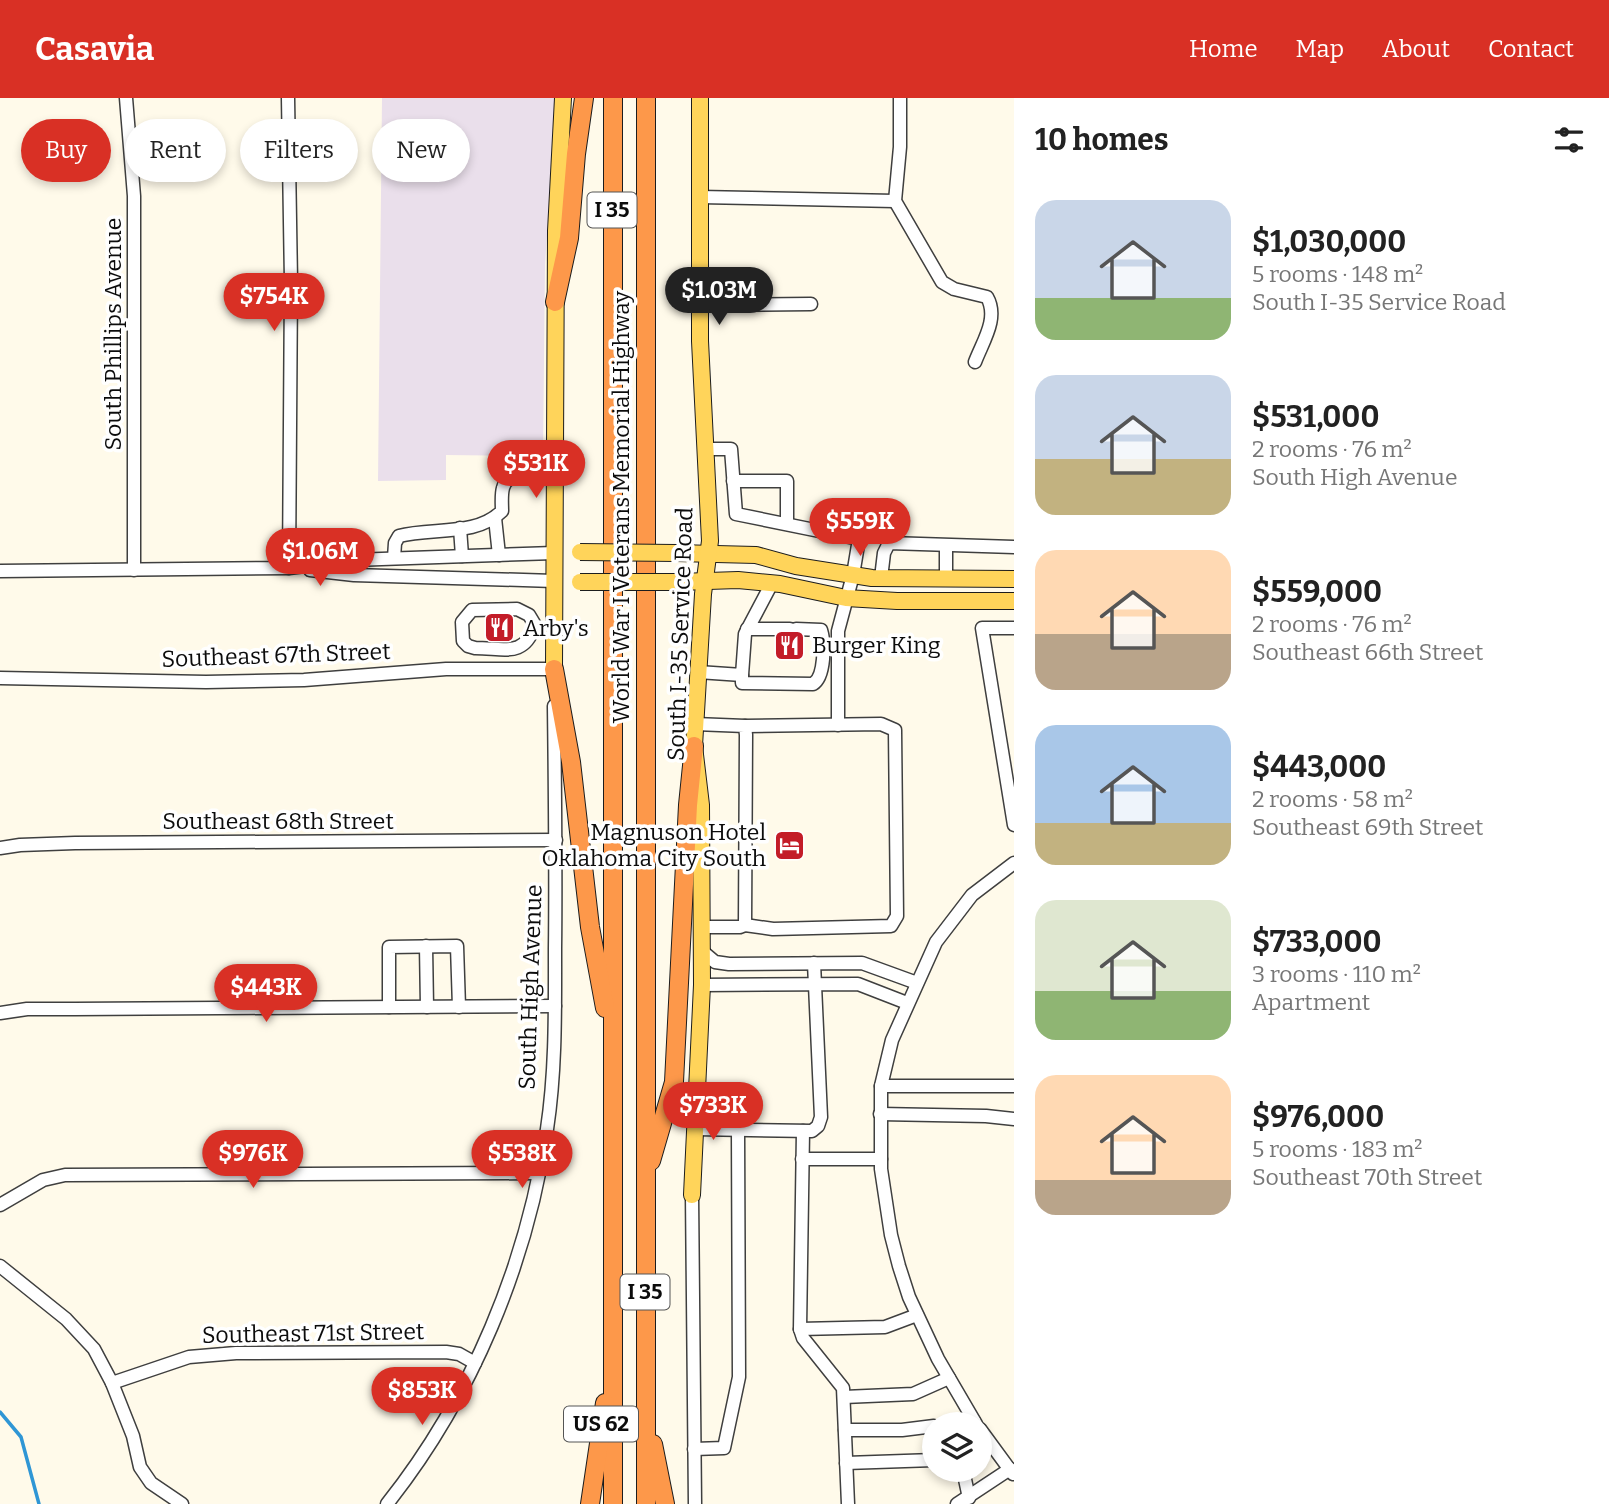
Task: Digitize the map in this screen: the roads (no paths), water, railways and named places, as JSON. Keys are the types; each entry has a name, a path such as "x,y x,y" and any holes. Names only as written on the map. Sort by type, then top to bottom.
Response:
{"highway":[{"path":"555,302 569,238 584,98"},
{"name":"World War I Veterans Memorial Highway","path":"613,98 614,1504"},
{"name":"World War I Veterans Memorial Highway","path":"646,98 646,1504"},
{"path":"554,669 571,762 590,927 613,1051"},
{"path":"645,1181 674,1082 688,806 694,746"},
{"name":"US 62","path":"590,1504 613,1344"},
{"name":"US 62","path":"645,1403 665,1504"}],"main road":[{"name":"South High Avenue","path":"554,669 556,231 563,98"},
{"name":"South I-35 Service Road","path":"692,1195 702,985 701,806 694,746 710,541 700,305 700,98"},
{"path":"555,553 756,555 796,565 881,578 1014,579"},
{"path":"554,581 738,580 772,583 846,598 1014,601"}],"street":[{"name":"South Phillips Avenue","path":"126,98 134,197 134,570"},
{"path":"288,98 291,282 289,568"},
{"path":"900,98 900,147 895,201 942,282 954,289 987,297 992,306 992,318 975,362"},
{"path":"700,197 895,201"},
{"path":"700,305 811,304"},
{"path":"705,449 731,449 736,514 859,538 853,575 838,631 838,725"},
{"path":"394,558 395,543 399,536 483,524 495,519 502,511 503,487 507,480 515,476 555,477"},
{"path":"733,481 787,481 787,523"},
{"path":"495,519 499,555"},
{"path":"460,528 462,556"},
{"path":"426,531 426,557"},
{"path":"881,578 884,553 889,543 1014,547"},
{"path":"946,546 946,579"},
{"path":"0,571 289,568 353,560 555,553"},
{"path":"289,568 354,575 554,581"},
{"path":"747,629 821,630 821,675 817,682 742,683 747,629 772,583"},
{"path":"517,609 529,615 535,625 528,644 514,649 468,646 463,641 462,622 472,610 517,609"},
{"path":"535,625 554,624"},
{"path":"1014,628 982,628 1014,825"},
{"path":"514,649 514,669"},
{"name":"Southeast 67th Street","path":"0,678 304,680 446,669 554,669"},
{"name":"South High Avenue","path":"387,1504 409,1477 449,1416 475,1363 512,1276 531,1212 539,1173 548,1127 555,1006 554,669"},
{"path":"698,672 742,675"},
{"path":"695,724 881,724 895,730 897,916 891,926 773,929 745,925 702,927"},
{"path":"745,726 745,925"},
{"name":"Southeast 68th Street","path":"0,848 75,843 556,840"},
{"path":"969,1412 917,1315 902,1276 891,1235 881,1159 881,1086 892,1040 936,942 972,895 1014,863"},
{"path":"426,946 427,1007"},
{"path":"389,1007 389,947 457,946 459,1007"},
{"path":"702,951 715,962 729,964 862,963 917,983"},
{"path":"695,1129 812,1131 818,1126 821,1117 814,963"},
{"path":"702,985 858,984 907,1003"},
{"path":"0,1013 27,1009 555,1006"},
{"path":"881,1086 1014,1086"},
{"path":"880,1114 1014,1119"},
{"path":"694,1449 724,1448 739,1377 738,1130"},
{"path":"803,1131 800,1329 803,1338 844,1388 848,1504"},
{"path":"802,1159 881,1159"},
{"path":"0,1205 43,1180 65,1175 539,1173"},
{"path":"692,1195 695,1504"},
{"path":"0,1266 66,1319 94,1349 112,1383 132,1436 140,1467 151,1483 182,1504"},
{"path":"800,1329 886,1326 917,1315"},
{"name":"Southeast 71st Street","path":"112,1383 189,1357 236,1353 446,1352 459,1354 475,1363"},
{"path":"844,1397 913,1394 949,1378"},
{"path":"845,1430 922,1428"},
{"path":"963,1501 1012,1472 992,1445"},
{"path":"846,1463 922,1460"},
{"path":"963,1482 963,1501"}],"waterway":[{"path":"0,1412 21,1437 39,1504"}],"place":[{"name":"Arby's","path":"500,628"},
{"name":"Burger King","path":"789,645"},
{"name":"Magnuson Hotel Oklahoma City South","path":"789,845"}]}
